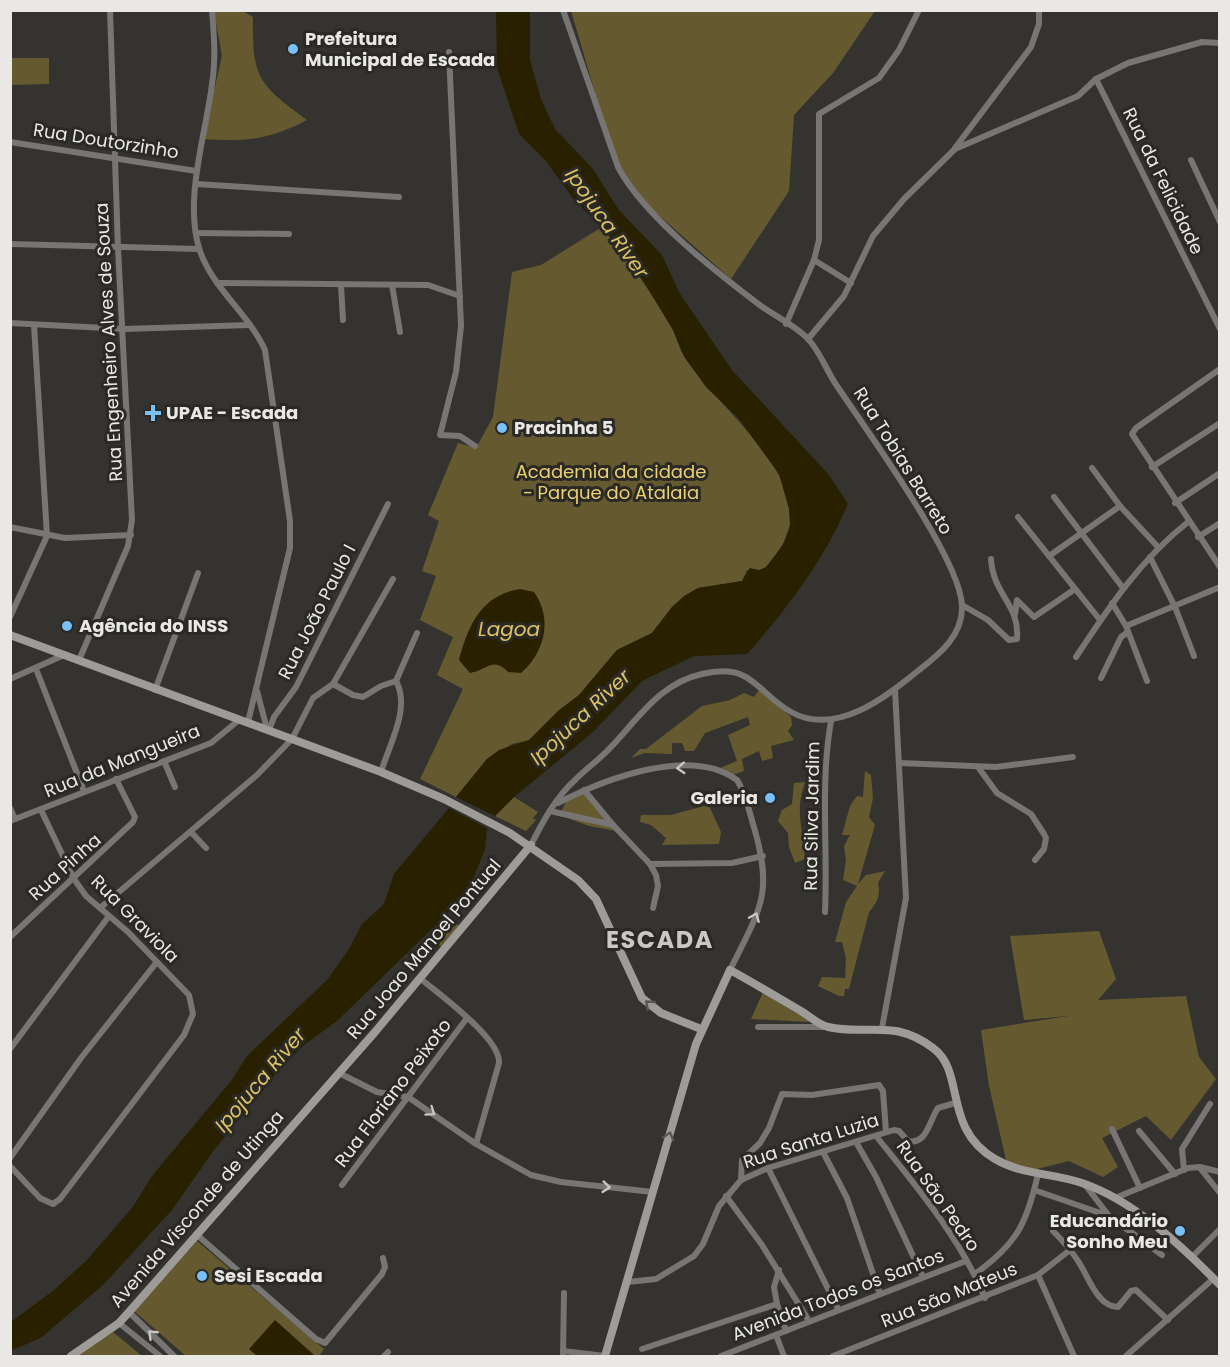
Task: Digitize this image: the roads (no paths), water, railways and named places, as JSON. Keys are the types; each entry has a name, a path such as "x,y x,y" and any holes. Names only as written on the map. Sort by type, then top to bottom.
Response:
{"street":[{"name":"Rua Engenheiro Alves de Souza","path":"79,660 124,558 131,534 110,10"},
{"path":"212,10 214,70 196,171 199,249 217,283 259,338 268,363 291,538 257,691 244,721"},
{"path":"562,10 618,167 626,182 663,222 733,284 808,339 851,283 873,236 904,199 955,149 1031,47 1039,24 1039,10"},
{"path":"786,324 814,260 820,231 819,114 879,78 919,10"},
{"path":"955,149 1078,96 1096,79 1128,63 1202,42 1220,43"},
{"path":"449,52 456,259 460,296 459,355 440,435 460,436 475,446"},
{"name":"Rua da Felicidade","path":"1096,79 1220,329"},
{"name":"Rua Doutorzinho","path":"10,142 196,171"},
{"path":"1191,160 1220,222"},
{"path":"196,184 399,198"},
{"path":"197,233 289,234"},
{"path":"10,244 199,249"},
{"path":"814,260 851,283"},
{"path":"217,283 428,285 460,296"},
{"path":"341,285 343,320"},
{"path":"392,285 400,332"},
{"path":"10,323 124,329 250,325"},
{"path":"10,617 47,536 34,325"},
{"name":"Rua Tobias Barreto","path":"808,339 925,522 953,574 962,605"},
{"path":"1220,369 1136,428 1132,437 1220,567"},
{"path":"1152,467 1220,423"},
{"path":"1092,468 1120,506 1158,547"},
{"path":"1175,502 1220,472"},
{"path":"1054,497 1123,588"},
{"name":"Rua João Paulo I","path":"268,730 274,717 296,687 388,504"},
{"path":"1049,556 1120,506"},
{"path":"1018,517 1100,620"},
{"path":"1076,657 1123,588 1158,547 1188,522"},
{"path":"1198,537 1220,522"},
{"path":"10,527 65,538 131,534"},
{"path":"1150,556 1175,607 1194,656"},
{"path":"992,559 993,579 1015,614"},
{"path":"155,690 198,573"},
{"path":"100,908 257,775 292,739 313,698 333,684 393,579"},
{"path":"1101,678 1127,629 1220,587"},
{"path":"531,845 550,811 576,779 608,750 647,707 670,686 698,674 726,671 739,674 759,685 790,712 831,721 862,709 895,690 944,649 957,628 962,605 988,620 1011,641 1017,639 1015,614 1017,600 1034,617 1075,590"},
{"path":"1112,603 1127,629 1147,681"},
{"path":"333,684 353,695 363,697 381,686 396,681 417,633"},
{"path":"10,634 155,690 381,772 444,799 531,845 578,880 596,899 642,998 661,1013 701,1029"},
{"path":"10,679 64,655"},
{"path":"36,669 84,791"},
{"path":"381,772 402,708 403,696 396,681"},
{"path":"882,1028 904,915 907,882 895,690"},
{"path":"257,691 268,730"},
{"name":"Rua da Mangueira","path":"13,820 211,743 244,721"},
{"name":"Rua Silva Jardim","path":"825,912 827,864 825,777 831,721"},
{"path":"900,763 1014,767 1073,757"},
{"path":"164,761 175,787"},
{"path":"978,767 998,793 1031,813 1044,834 1046,838 1044,849 1035,860"},
{"path":"555,804 619,776 672,768 716,770 737,780 763,856 764,893 755,918 701,1029 605,1356 563,1354 564,1293"},
{"name":"Rua Pinha","path":"10,937 129,828 135,817 117,779"},
{"path":"584,790 650,864 658,886 653,908"},
{"path":"10,808 13,820"},
{"name":"Rua Graviola","path":"10,1166 45,1202 53,1204 60,1199 184,1035 193,1014 189,995 156,963 141,944 86,896 74,879 41,810"},
{"path":"550,811 613,825"},
{"path":"191,832 207,848"},
{"name":"Rua Joao Manoel Pontual","path":"339,1074 421,979 531,845"},
{"path":"650,864 732,863 763,856"},
{"path":"10,1049 109,916"},
{"path":"10,1158 81,1058 156,963"},
{"path":"730,970 827,1027"},
{"path":"421,979 467,1018 495,1047 499,1057 476,1144"},
{"name":"Rua Floriano Peixoto","path":"342,1185 467,1018"},
{"path":"758,1027 896,1029 935,1049 947,1066 955,1103 964,1128 982,1149 1004,1164 1038,1174 1084,1183 1114,1198 1170,1238 1192,1257 1216,1282 1126,1356"},
{"path":"339,1074 377,1092 408,1097 476,1144 518,1168 546,1180 653,1192"},
{"name":"Avenida Visconde de Utinga","path":"70,1356 119,1323 339,1074"},
{"path":"741,1180 740,1168 744,1157 760,1143 769,1128 780,1095 812,1095 875,1085 882,1089 886,1132"},
{"name":"Rua Santa Luzia","path":"628,1282 656,1279 694,1256 703,1244 712,1219 726,1197 741,1180 768,1168 886,1132 898,1130 908,1141 918,1141 924,1136 938,1108 955,1103"},
{"path":"1184,1170 1182,1149 1210,1104"},
{"path":"1112,1129 1140,1188"},
{"path":"1139,1131 1175,1173"},
{"name":"Rua São Pedro","path":"876,1136 929,1204 975,1274 985,1298"},
{"path":"856,1142 876,1177 923,1277"},
{"path":"823,1152 847,1198 880,1294"},
{"path":"1200,1167 1220,1193"},
{"path":"1114,1198 1184,1170 1200,1167 1220,1172"},
{"path":"768,1168 838,1309"},
{"path":"975,1274 996,1259 1012,1241 1030,1211 1038,1174"},
{"path":"1084,1183 1109,1216 1162,1255"},
{"path":"1034,1190 1109,1216"},
{"path":"726,1197 778,1270 809,1322"},
{"path":"1192,1257 1220,1229"},
{"path":"1053,1231 1070,1250 1094,1288 1111,1306 1118,1307 1134,1290 1168,1320"},
{"path":"196,1234 253,1287 316,1339 325,1343 382,1274 386,1267 382,1258"},
{"name":"Rua São Mateus","path":"833,1356 985,1298 1038,1275 1070,1250"},
{"name":"Avenida Todos os Santos","path":"721,1356 966,1261"},
{"path":"778,1270 774,1287 786,1331"},
{"path":"1038,1275 1074,1356"},
{"path":"642,1349 777,1304"},
{"path":"129,1312 174,1356"},
{"path":"119,1323 160,1356"},
{"path":"776,1335 784,1356"}],"water":[{"name":"Ipojuca River","path":"496,11 530,11 530,60 541,99 555,129 593,169 618,209 662,255 680,294 732,370 829,475 848,504 828,545 804,583 747,654 694,656 642,681 593,732 514,797 495,816 456,797 487,759 499,750 529,740 558,711 579,695 617,650 652,633 672,607 684,596 698,588 742,581 750,568 759,570 766,567 783,545 790,526 789,509 779,474 739,419 706,387 684,356 673,330 639,274 602,227 574,200 546,161 519,134 497,68"},
{"name":"Lagoa","path":"520,589 534,592 543,613 544,635 536,655 521,673 508,672 503,667 494,664 470,673 459,660 472,624 478,614 495,598"},
{"name":"Ipojuca River","path":"449,808 487,828 485,849 467,895 337,1021 304,1045 283,1065 214,1150 172,1210 104,1284 42,1337 11,1351 11,1322 54,1290 86,1261 132,1208 152,1176 231,1081 247,1056 327,980 349,949 362,924 384,904 394,874"},
{"path":"275,1320 314,1355 257,1356 249,1349"}],"place":[{"name":"Prefeitura Municipal de Escada","path":"293,49"},
{"name":"UPAE - Escada","path":"153,413"},
{"name":"Pracinha 5","path":"502,428"},
{"name":"Agência do INSS","path":"67,626"},
{"name":"Galeria","path":"770,798"},
{"name":"Educandário Sonho Meu","path":"1180,1231"},
{"name":"Sesi Escada","path":"202,1276"}],"district":[{"name":"ESCADA","path":"660,940"}],"park label":[{"name":"Academia da cidade - Parque do Atalaia","path":"611,482"}]}
